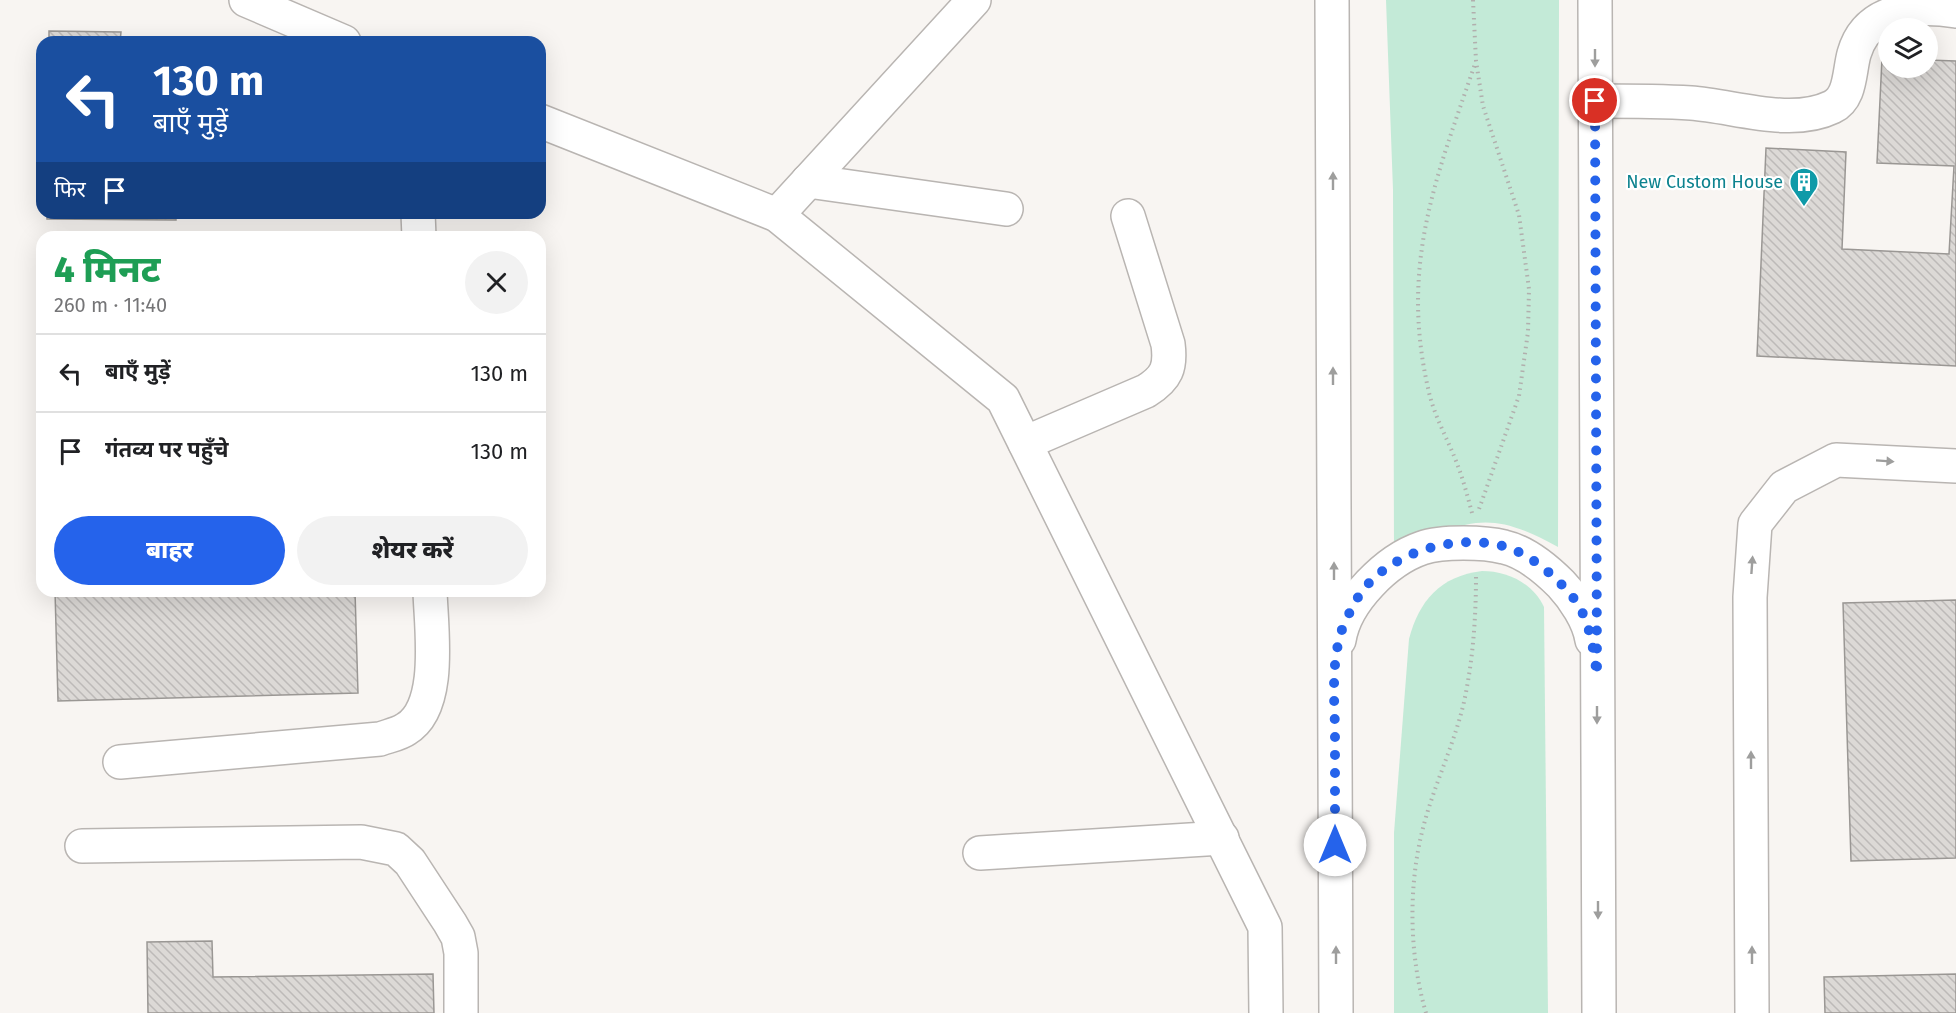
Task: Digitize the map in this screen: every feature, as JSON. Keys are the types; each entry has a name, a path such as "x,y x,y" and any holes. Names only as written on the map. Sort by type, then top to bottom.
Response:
{"main road":[{"path":"246,0 330,36"},
{"path":"777,215 974,0"},
{"path":"1332,0 1336,1013"},
{"path":"1595,0 1599,1013"},
{"path":"1595,101 1694,103 1774,115 1831,108 1840,102 1848,87 1854,53 1865,28 1882,17 1897,12 1932,8 1956,11"},
{"path":"546,123 777,215 1003,399 1125,650 1265,927 1266,1013"},
{"path":"808,181 1006,209"},
{"path":"1025,443 1146,391 1160,382 1168,372 1170,359 1168,344 1128,216"},
{"path":"1752,1013 1750,597 1755,524 1784,487 1836,460 1956,466"},
{"path":"1334,677 1340,635 1358,597 1386,567 1423,548 1476,543 1506,547 1543,566 1572,596 1591,634 1597,675"},
{"path":"120,762 380,739 407,729 423,711 432,676 430,597"},
{"path":"980,853 1222,838"},
{"path":"82,846 361,842 396,849 410,862 458,938 461,953 461,1013"}],"path":[{"path":"1473,0 1476,61 1486,116 1519,214 1529,289 1528,332 1519,396 1475,522 1455,458 1434,412 1428,389 1421,354 1418,289 1419,262 1428,206 1476,61"},
{"path":"1426,1013 1419,989 1415,951 1415,883 1423,829 1464,702 1475,631 1476,572"}],"green space":[{"path":"1386,0 1559,0 1558,547 1512,526 1476,523 1440,533 1394,553 1393,190"},
{"path":"1482,571 1501,573 1518,580 1533,591 1544,607 1548,1013 1394,1013 1394,833 1409,639 1419,613 1434,593 1454,578"}],"building":[{"path":"49,31 121,32 121,36 49,36"},
{"name":"New Custom House","path":"1938,60 1956,61 1956,366 1757,356 1766,148 1846,152 1842,249 1949,254 1954,166 1877,163 1881,78 1938,78"},
{"path":"47,219 176,219 176,220"},
{"path":"55,597 355,597 358,693 58,701"},
{"path":"1956,600 1956,858 1851,861 1843,603"},
{"path":"212,941 213,977 433,974 434,1013 148,1013 147,942"},
{"path":"1956,974 1956,1013 1825,1013 1824,977"}],"place":[{"name":"New Custom House","path":"1804,208"}],"route":[{"path":"1335,845 1334,677 1340,635 1358,597 1386,567 1423,548 1476,543 1506,547 1524,556 1543,566 1572,596 1591,634 1597,675 1595,101"}]}
